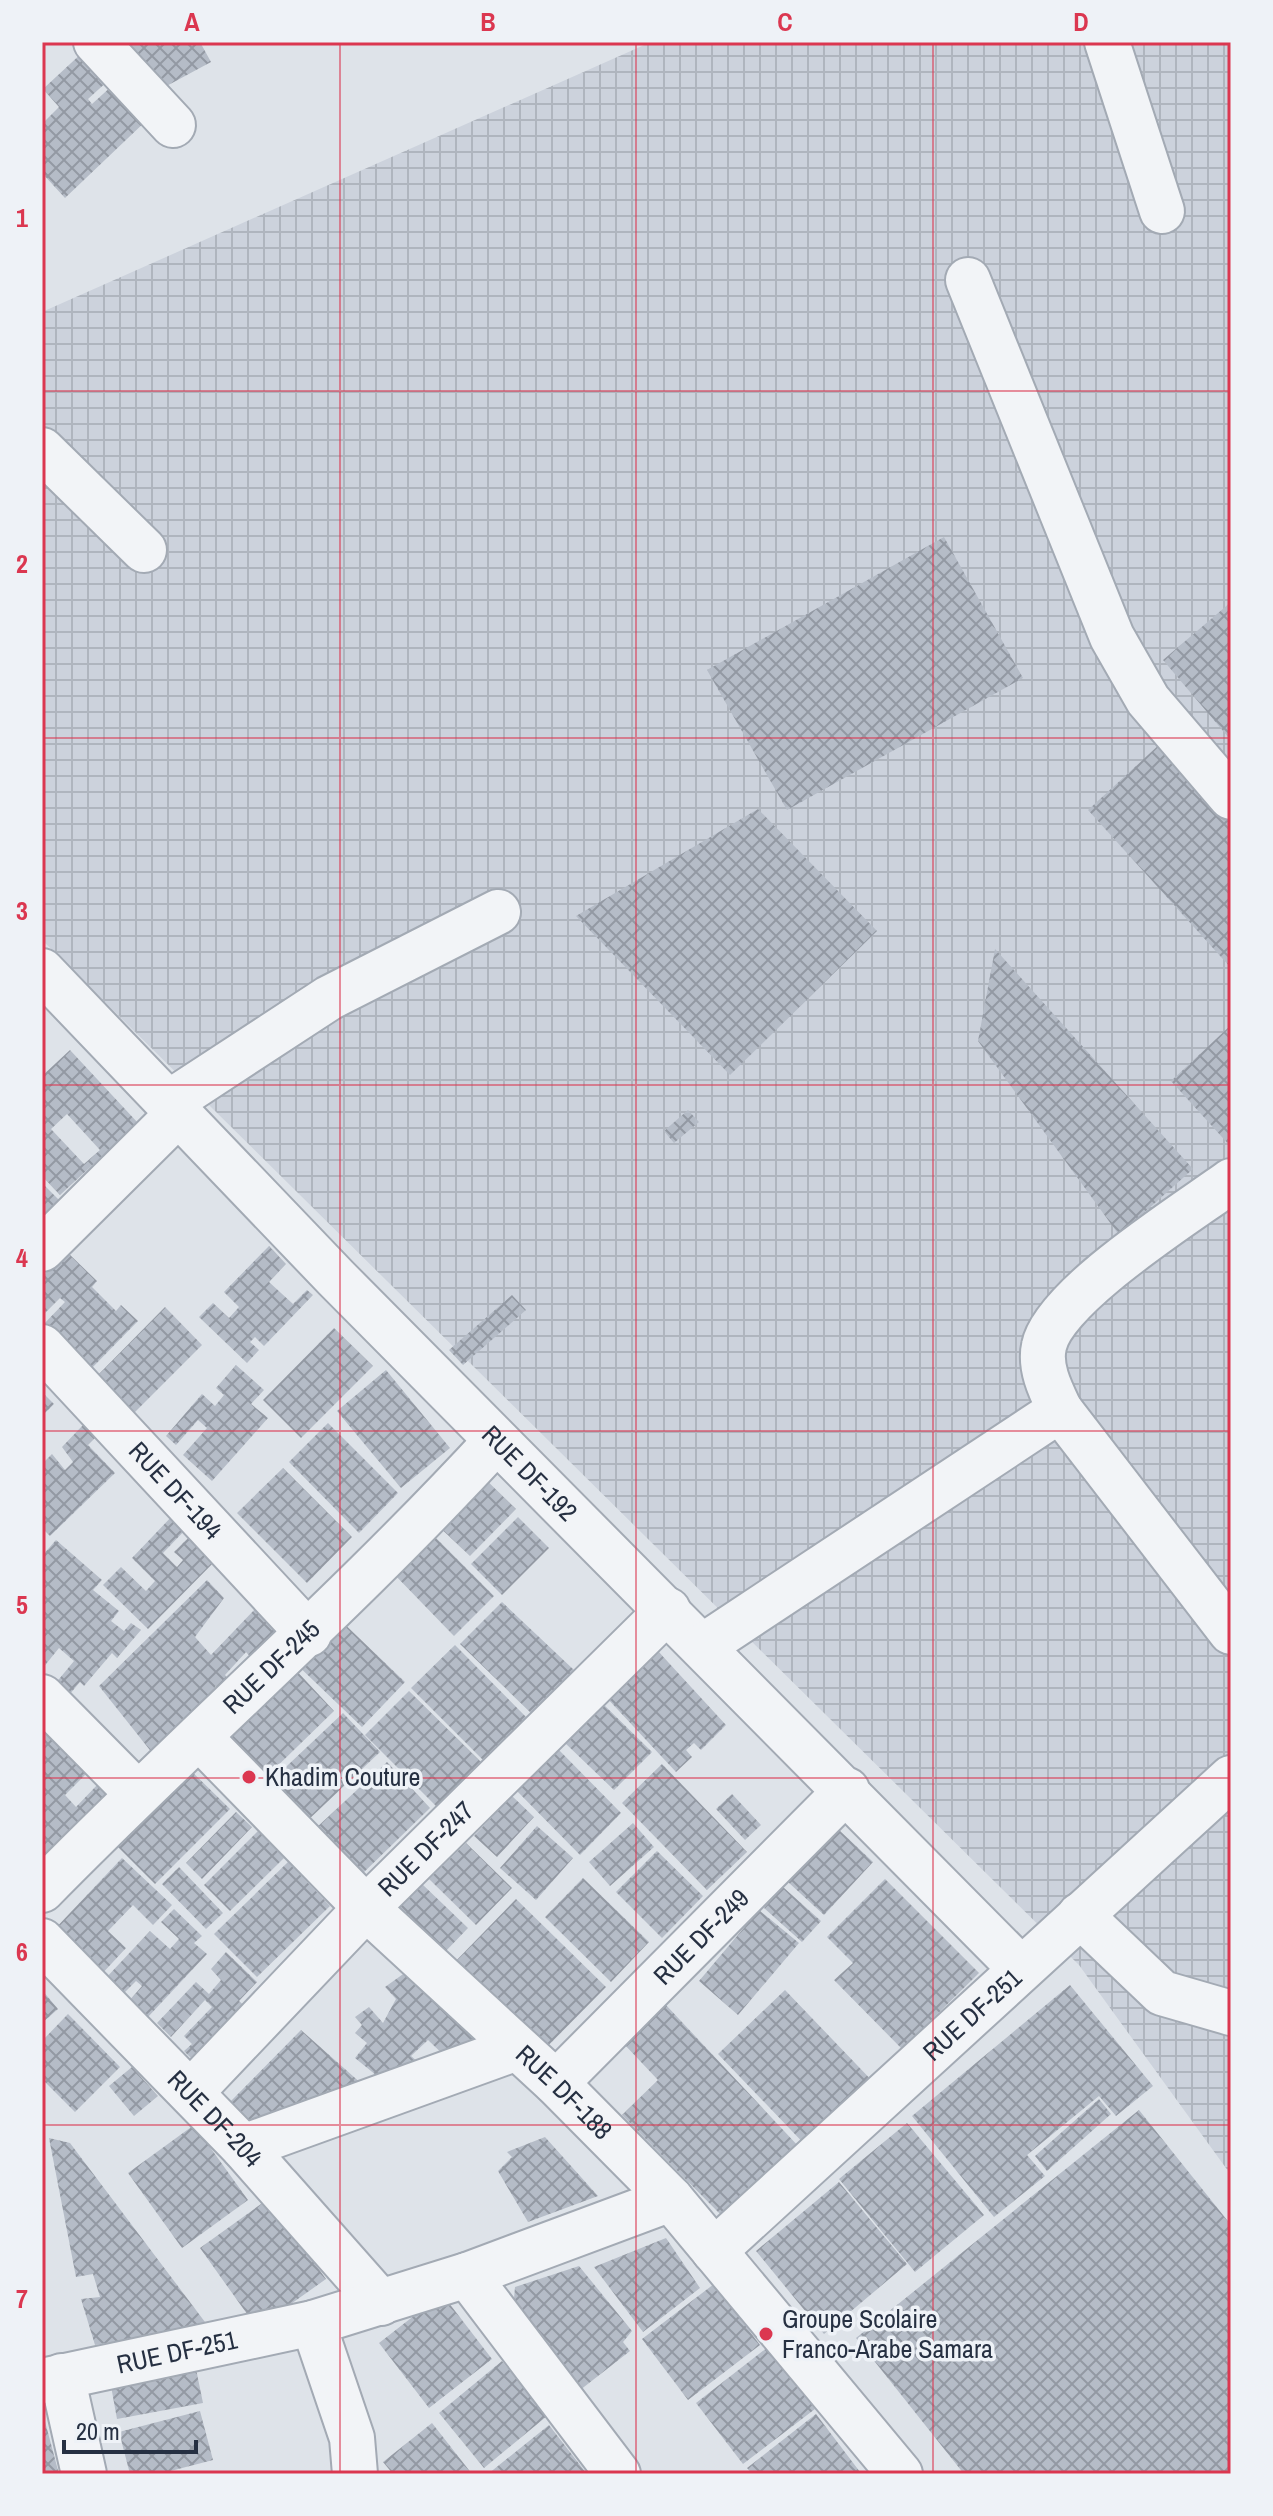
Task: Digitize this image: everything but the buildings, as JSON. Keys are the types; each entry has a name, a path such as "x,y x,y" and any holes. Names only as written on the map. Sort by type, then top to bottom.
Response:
{"street":[{"path":"96,42 173,125"},
{"path":"1107,42 1162,211"},
{"path":"968,280 1112,637 1148,700 1231,797"},
{"path":"42,450 144,550"},
{"path":"42,1249 175,1107 329,998 498,912"},
{"name":"RUE DF-192","path":"42,971 496,1441 847,1790 1021,1969"},
{"path":"1229,1186 1124,1258 1053,1320 1043,1347 1045,1377 1060,1410 1231,1632"},
{"name":"RUE DF-194","path":"42,1347 309,1634"},
{"path":"703,1646 1060,1410"},
{"name":"RUE DF-245","path":"42,1890 137,1793 309,1634 496,1441"},
{"name":"RUE DF-247","path":"191,2092 366,1908 668,1610"},
{"path":"42,1697 137,1793"},
{"name":"RUE DF-188","path":"200,1738 366,1908 556,2083 671,2199 900,2474"},
{"name":"RUE DF-251","path":"714,2251 1231,1778"},
{"name":"RUE DF-249","path":"556,2083 847,1790"},
{"path":"1080,1915 1162,1993 1231,2013"},
{"name":"RUE DF-204","path":"42,1941 243,2147 381,2303"},
{"path":"243,2147 517,2048"},
{"name":"RUE DF-251","path":"52,2378 313,2323 467,2275 671,2199"},
{"path":"467,2275 618,2474"},
{"path":"313,2323 352,2438 355,2474"},
{"path":"52,2378 84,2474"}],"shaded area":[{"path":"651,42 1231,42 1231,2175 1079,1965 42,940 42,312"}],"place":[{"name":"Khadim Couture","path":"249,1777"},
{"name":"Groupe Scolaire Franco-Arabe Samara","path":"766,2334"}]}
